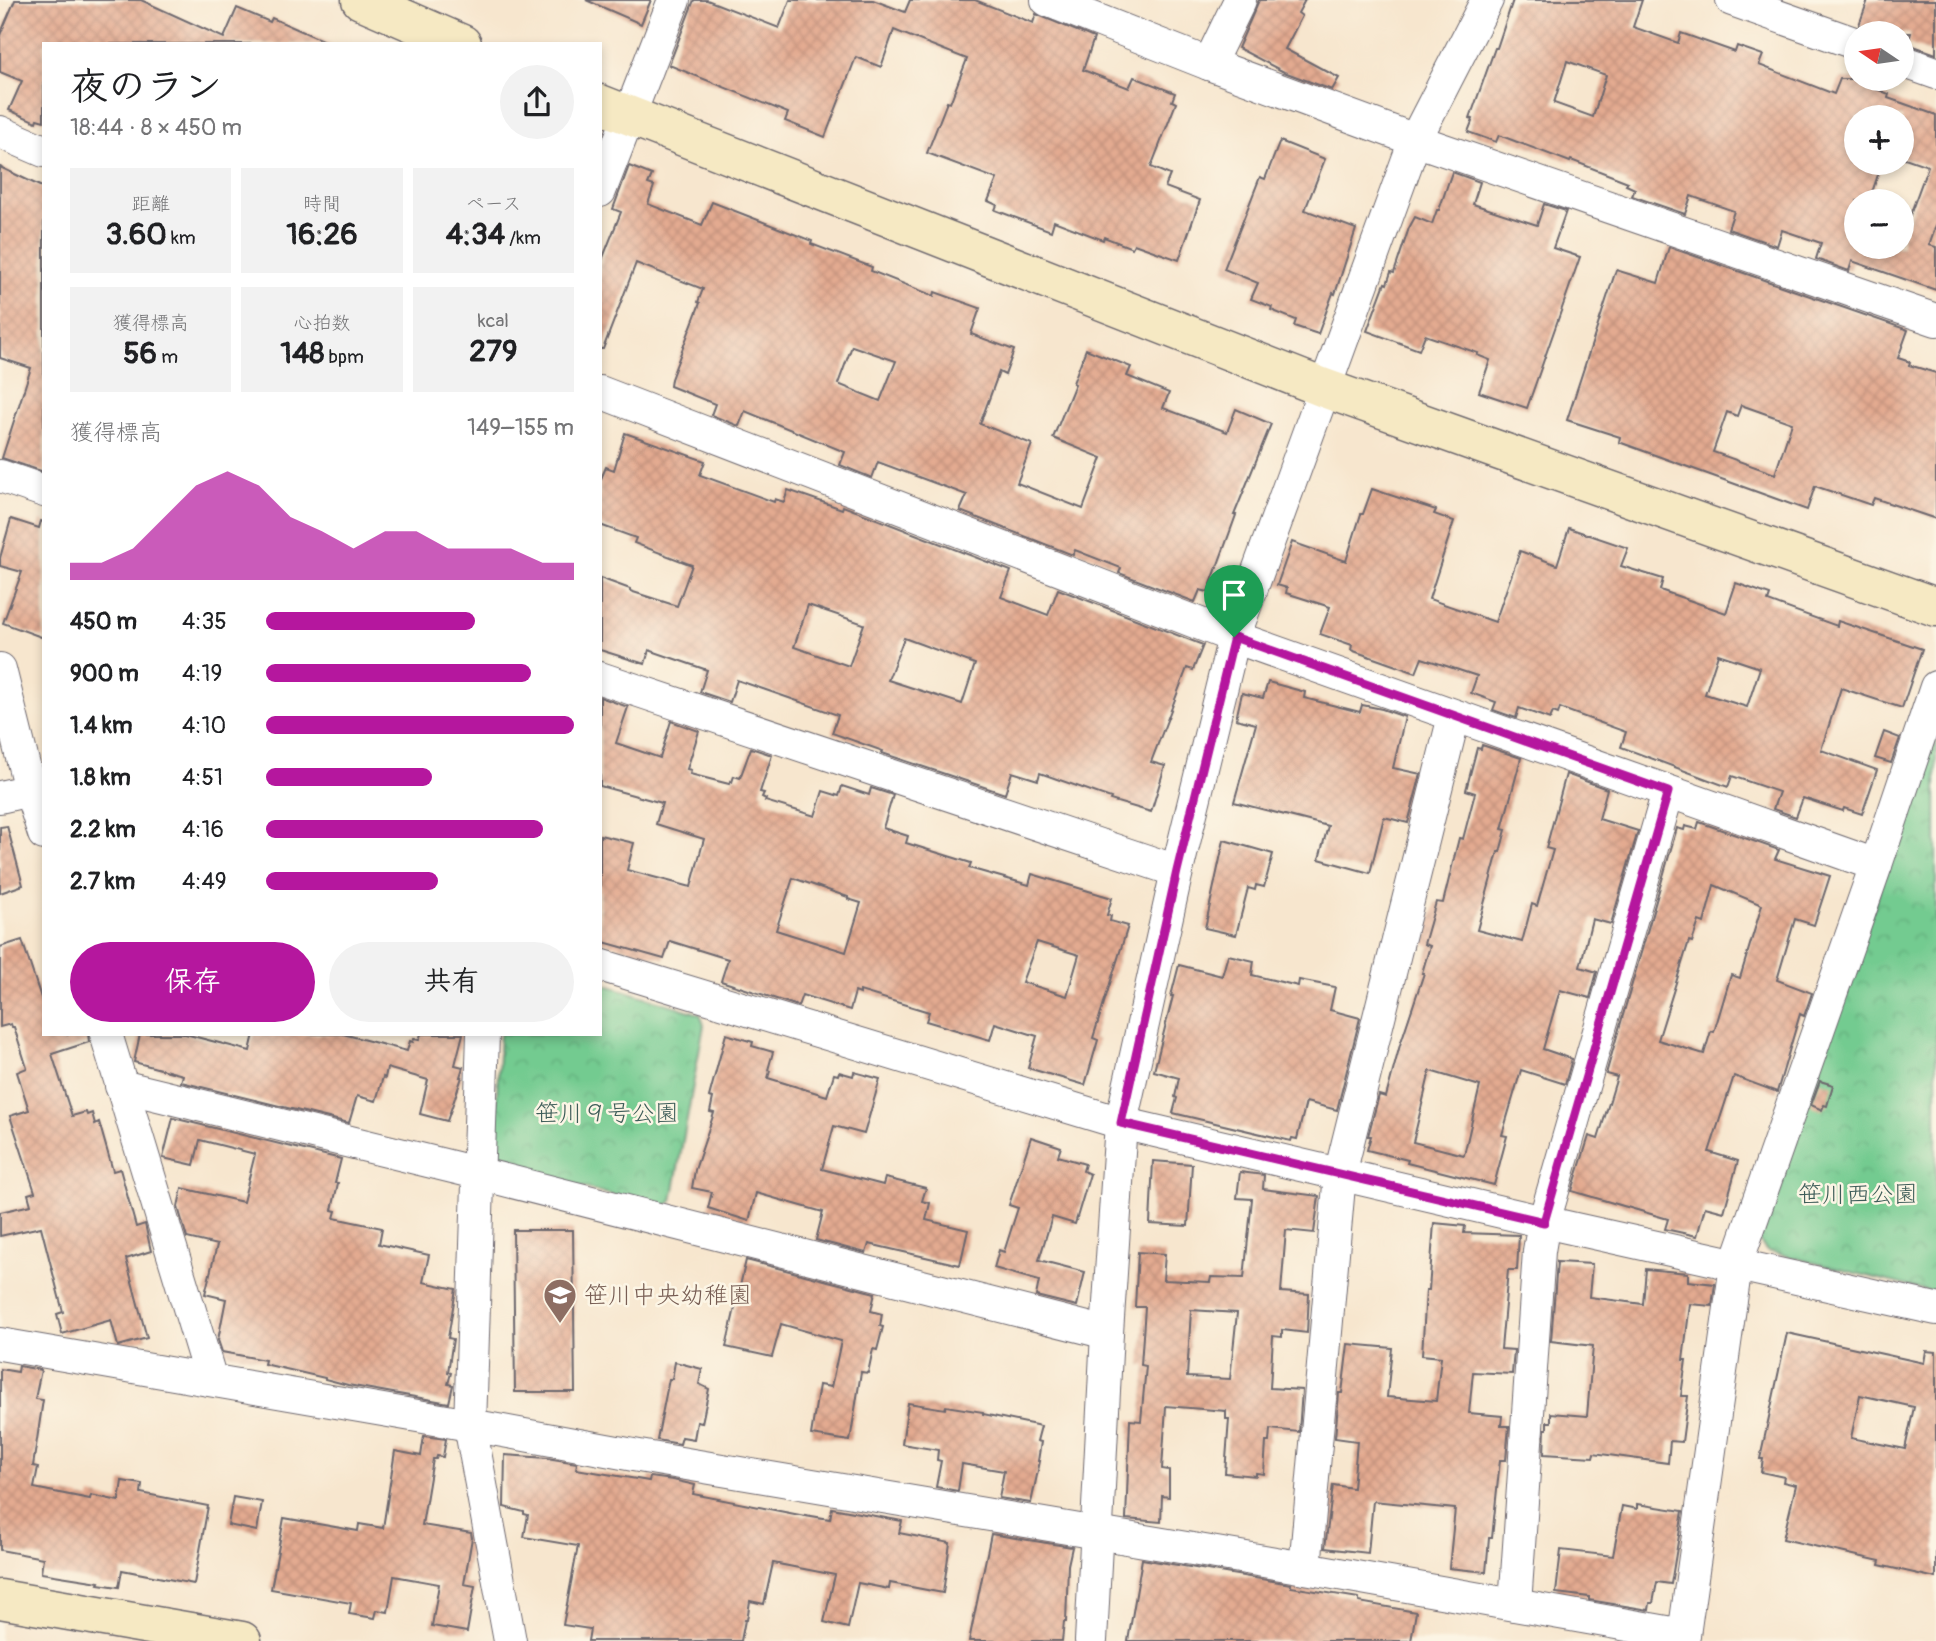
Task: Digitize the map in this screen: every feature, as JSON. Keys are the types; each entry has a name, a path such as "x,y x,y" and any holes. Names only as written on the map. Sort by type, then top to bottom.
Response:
{"street":[{"path":"361,0 457,42"},
{"path":"602,180 615,110 674,0"},
{"path":"1047,0 1209,64 1415,140 1936,320"},
{"path":"1209,64 1240,0"},
{"path":"1091,1641 1095,1533 1121,1123 1177,871 1234,637 1415,140 1487,0"},
{"path":"1732,0 1844,39"},
{"path":"1914,65 1936,73"},
{"path":"615,110 1324,388 1936,607"},
{"path":"0,132 42,150"},
{"path":"602,394 1234,637 1876,865"},
{"path":"0,476 42,490"},
{"path":"0,669 25,794 42,830"},
{"path":"602,679 1177,871"},
{"path":"0,1344 1684,1635 1736,1265 1936,687"},
{"path":"1305,1568 1340,1174 1454,716"},
{"path":"1516,1605 1539,1251 1544,1222 1668,792"},
{"path":"602,966 1121,1123 1544,1222 1936,1309"},
{"path":"107,1036 211,1380"},
{"path":"482,1036 470,1424 510,1641"},
{"path":"121,1086 477,1172 1107,1333"},
{"path":"0,1599 242,1641"}],"green space":[{"name":"笹川西公園","path":"1936,728 1936,1293 1767,1251 1758,1240"},
{"name":"笹川９号公園","path":"602,984 700,1014 704,1025 672,1201 664,1208 501,1167 494,1156 500,1036 602,1036"}],"building":[{"path":"15,0 141,0 224,38 237,8 270,22 272,18 326,42 42,42 42,120 37,119 36,122 9,110 22,81 0,72 0,35"},
{"path":"586,0 651,0 641,24"},
{"path":"694,0 707,0 779,28 790,0 873,0 905,12 910,0 975,0 1033,23 1036,14 1094,38 1083,70 1129,88 1134,77 1175,93 1172,101 1176,103 1151,167 1170,175 1165,187 1200,200 1179,260 1134,244 1132,248 1104,237 1103,240 1054,221 1051,231 995,210 997,205 988,201 997,179 927,153 967,59 894,30 881,67 856,57 825,137 785,121 788,113 669,65"},
{"path":"1259,0 1305,0 1298,13 1302,16 1285,49 1339,78 1332,90 1284,72 1238,48"},
{"path":"1513,0 1642,0 1633,27 1678,43 1681,33 1735,52 1737,46 1763,55 1759,65 1834,94 1840,79 1844,79 1844,91 1881,91 1889,94 1888,98 1908,105 1844,105 1844,175 1878,175 1873,189 1844,189 1844,259 1914,259 1914,204 1928,166 1914,161 1914,107 1936,115 1936,225 1929,245 1936,247 1936,290 1852,261 1849,271 1816,259 1821,243 1782,230 1777,246 1728,229 1734,211 1691,196 1685,214 1632,196 1635,189 1626,185 1628,182 1571,160 1570,162 1499,135 1496,142 1468,132 1473,119 1470,118","holes":["1567,61 1606,75 1593,117 1554,103"]},
{"path":"1868,0 1936,0 1936,54 1914,46 1914,21 1860,21"},
{"path":"1280,141 1325,159 1305,210 1356,229 1335,294 1333,293 1318,334 1294,326 1296,320 1251,299 1258,283 1224,269 1260,177 1265,179"},
{"path":"629,166 652,175 648,184 654,186 648,204 702,225 712,202 812,241 811,244 872,267 871,271 934,296 935,292 980,308 971,334 1014,350 1005,375 999,372 980,424 1032,444 1017,483 1083,509 1102,458 1053,438 1086,349 1131,367 1127,376 1169,393 1163,408 1227,432 1236,409 1271,424 1234,515 1208,592 1200,590 1195,602 1119,573 1121,568 1075,550 1073,555 960,511 967,495 878,462 872,478 840,465 845,452 745,411 739,426 711,415 715,404 670,386 703,289 636,263 602,349 602,260 621,212 613,209","holes":["852,346 896,361 880,401 838,384"]},
{"path":"0,167 42,187 42,471 2,458 31,368 0,358"},
{"path":"1452,172 1480,182 1473,204 1537,225 1544,204 1566,211 1553,248 1580,257 1527,408 1479,392 1490,360 1477,355 1478,353 1425,335 1419,350 1367,331 1385,283 1387,284 1391,272 1394,273 1409,228 1415,217 1432,224"},
{"path":"1669,247 1908,330 1898,358 1910,362 1909,365 1936,373 1936,519 1874,498 1871,505 1815,486 1807,510 1619,442 1620,437 1567,420 1616,270 1658,283","holes":["1741,405 1792,423 1775,474 1713,452 1727,412 1737,416"]},
{"path":"625,433 705,461 700,475 774,502 775,499 784,502 788,490 842,509 843,506 1011,571 1001,597 1048,615 1058,589 1203,645 1193,670 1187,668 1151,762 1165,766 1151,812 1110,800 1111,798 1040,773 1038,780 1012,772 1005,794 882,753 883,751 832,733 838,715 737,680 730,702 700,692 707,670 649,650 645,664 602,651 602,579 677,606 692,565 634,543 636,538 602,526 602,476 606,467 614,470","holes":["808,605 864,624 849,666 794,647","904,638 975,664 962,704 888,680"]},
{"path":"1372,489 1436,510 1434,514 1454,521 1429,599 1495,622 1520,551 1557,565 1569,528 1628,548 1621,566 1663,579 1660,590 1726,613 1736,583 1770,595 1768,601 1837,626 1838,621 1922,649 1902,708 1841,688 1821,750 1877,770 1862,814 1803,798 1796,817 1773,809 1779,792 1732,776 1728,787 1621,747 1626,732 1560,708 1558,714 1553,712 1550,719 1519,708 1516,718 1493,710 1496,702 1471,693 1477,676 1422,658 1416,673 1351,650 1352,645 1320,634 1330,607 1286,593 1287,588 1277,585 1292,542 1346,561","holes":["1718,654 1760,668 1747,707 1705,694"]},
{"path":"11,519 39,528 42,521 42,637 3,623 22,572 0,566"},
{"path":"1268,682 1305,692 1304,698 1360,712 1362,705 1405,717 1393,768 1421,774 1408,823 1384,817 1370,873 1319,859 1328,826 1234,802 1256,724 1236,719 1242,693 1263,698"},
{"path":"602,698 628,707 616,743 660,758 671,721 699,731 687,769 691,770 690,774 729,784 734,776 740,778 751,748 772,755 760,792 764,793 762,797 765,801 815,816 823,791 839,796 842,786 869,795 871,788 893,795 883,828 908,836 906,843 971,863 969,868 1029,885 1032,874 1112,898 1107,915 1111,916 1110,921 1128,926 1093,1038 1098,1040 1085,1085 1028,1068 1037,1036 995,1023 990,1040 926,1021 929,1012 860,991 860,994 855,992 850,1010 802,995 798,1006 721,981 728,959 670,941 664,959 602,942 602,835 634,843 627,870 691,887 704,839 656,824 662,803 602,787","holes":["793,878 861,903 846,952 776,930","1037,942 1079,955 1067,996 1022,982"]},
{"path":"1884,732 1900,738 1891,763 1875,758"},
{"path":"1482,745 1521,758 1502,829 1506,830 1477,930 1522,942 1532,904 1537,906 1553,850 1546,848 1566,774 1607,789 1599,819 1638,831 1611,924 1592,919 1580,967 1597,972 1590,998 1560,990 1543,1049 1572,1059 1565,1084 1521,1070 1502,1135 1507,1136 1494,1185 1367,1150 1379,1095 1386,1097 1424,973 1430,946 1424,944 1436,902 1443,903 1459,838 1463,839 1475,793 1466,790 1477,748 1481,749","holes":["1430,1071 1480,1086 1464,1155 1413,1142"]},
{"path":"1699,822 1779,850 1775,859 1830,876 1814,925 1795,919 1777,980 1812,993 1804,1016 1800,1014 1777,1092 1734,1076 1709,1152 1738,1161 1724,1212 1705,1207 1697,1236 1665,1229 1668,1219 1572,1191 1589,1136 1598,1139 1617,1077 1606,1074 1677,828 1684,830 1685,826 1697,829","holes":["1714,885 1762,905 1740,978 1731,975 1714,1032 1711,1031 1704,1054 1658,1040 1689,941 1692,942 1699,921 1704,923"]},
{"path":"7,826 23,885 0,893 0,827"},
{"path":"1224,840 1273,854 1264,887 1256,885 1255,890 1248,888 1236,935 1205,928"},
{"path":"22,940 42,1001 42,1036 88,1036 89,1042 52,1054 72,1116 92,1113 95,1124 99,1122 113,1171 120,1169 136,1227 145,1224 151,1251 126,1259 147,1338 118,1346 111,1320 62,1334 57,1314 63,1312 41,1227 0,1236 0,1212 31,1205 28,1194 35,1192 10,1116 29,1110 17,1072 27,1068 14,1027 11,1024 0,1027 0,947"},
{"path":"1228,955 1254,961 1252,975 1298,986 1299,980 1335,987 1330,1010 1360,1018 1337,1110 1306,1102 1297,1139 1292,1138 1291,1141 1173,1113 1179,1078 1154,1071 1179,965 1222,976"},
{"path":"726,1034 753,1042 752,1046 773,1052 768,1078 827,1096 834,1074 838,1075 839,1072 853,1076 854,1072 880,1079 864,1134 834,1126 822,1169 883,1185 885,1178 926,1188 922,1201 930,1203 926,1220 968,1230 960,1265 869,1244 866,1253 816,1240 823,1212 756,1193 749,1221 708,1208 712,1192 692,1188 695,1170 714,1113 710,1112 713,1098 709,1097"},
{"path":"140,1036 193,1036 250,1051 254,1036 351,1036 407,1051 410,1041 419,1040 420,1036 462,1036 455,1065 463,1067 462,1077 447,1121 420,1114 428,1080 387,1068 376,1101 357,1096 349,1123 181,1082 183,1075 134,1062"},
{"path":"1820,1081 1833,1085 1827,1106 1824,1105 1822,1110 1811,1105"},
{"path":"173,1118 341,1159 335,1183 338,1183 332,1210 336,1211 334,1218 382,1228 379,1244 429,1255 423,1282 456,1289 448,1338 453,1339 448,1372 451,1373 448,1384 453,1385 449,1403 348,1385 264,1364 265,1360 222,1352 218,1340 226,1299 205,1294 217,1245 187,1238 178,1207 182,1188 243,1202 255,1154 200,1140 194,1165 163,1158"},
{"path":"1031,1137 1061,1147 1058,1156 1085,1164 1083,1171 1090,1174 1075,1224 1052,1217 1039,1260 1085,1272 1077,1306 1036,1296 1039,1281 994,1268 999,1250 1004,1252 1018,1208 1009,1205"},
{"path":"1153,1161 1192,1164 1188,1226 1150,1224"},
{"path":"1240,1172 1264,1175 1263,1189 1319,1196 1314,1233 1286,1230 1281,1292 1309,1294 1307,1333 1282,1330 1282,1337 1273,1336 1270,1388 1302,1390 1299,1432 1270,1429 1269,1442 1266,1442 1264,1474 1256,1473 1256,1476 1225,1473 1229,1419 1226,1419 1226,1411 1166,1406 1162,1469 1169,1470 1169,1497 1162,1496 1161,1522 1126,1519 1130,1420 1141,1421 1146,1366 1141,1365 1145,1307 1135,1307 1138,1252 1165,1254 1163,1280 1210,1282 1211,1277 1244,1278 1252,1199 1237,1198","holes":["1191,1310 1237,1313 1230,1379 1187,1377"]},
{"path":"1434,1223 1465,1226 1464,1233 1519,1235 1517,1270 1508,1270 1501,1349 1514,1350 1512,1374 1473,1372 1469,1413 1502,1416 1501,1426 1509,1426 1506,1460 1500,1460 1486,1572 1449,1568 1455,1509 1373,1501 1368,1553 1325,1548 1333,1485 1353,1488 1357,1441 1335,1438 1339,1393 1342,1393 1348,1344 1392,1348 1387,1397 1436,1401 1441,1357 1422,1355"},
{"path":"513,1230 573,1230 575,1392 515,1392"},
{"path":"746,1260 875,1293 871,1311 882,1314 880,1326 883,1327 877,1350 873,1349 868,1373 861,1372 850,1441 811,1435 819,1385 831,1387 841,1341 781,1324 772,1357 726,1347"},
{"path":"1557,1262 1592,1264 1589,1297 1643,1304 1646,1269 1688,1273 1688,1281 1715,1284 1712,1306 1690,1304 1683,1360 1686,1360 1681,1396 1688,1396 1682,1442 1670,1441 1668,1463 1594,1453 1593,1457 1544,1454 1545,1429 1547,1422 1551,1422 1551,1413 1587,1416 1593,1346 1551,1341"},
{"path":"1787,1333 1924,1363 1926,1351 1936,1352 1936,1578 1879,1565 1880,1561 1783,1539 1796,1485 1783,1482 1784,1477 1761,1472 1763,1459 1760,1459","holes":["1860,1395 1914,1407 1905,1449 1851,1438"]},
{"path":"675,1362 702,1369 699,1384 709,1389 702,1423 697,1422 694,1439 682,1437 680,1444 657,1440"},
{"path":"19,1366 41,1370 35,1399 43,1400 33,1466 38,1467 34,1488 90,1499 91,1495 119,1501 122,1481 142,1484 141,1493 208,1506 194,1584 122,1570 119,1587 98,1584 99,1582 41,1573 43,1558 0,1550 0,1369 18,1372"},
{"path":"908,1403 983,1412 1041,1426 1037,1441 1041,1442 1040,1461 1031,1503 999,1498 1004,1471 962,1464 958,1491 936,1487 941,1461 937,1460 938,1450 902,1444"},
{"path":"424,1436 446,1439 443,1457 437,1456 433,1459 422,1525 471,1533 464,1584 475,1586 467,1632 432,1626 439,1584 394,1576 388,1612 377,1610 375,1618 349,1614 351,1603 271,1589 284,1518 358,1531 359,1524 383,1528 395,1451 421,1456"},
{"path":"505,1455 577,1463 576,1469 649,1481 650,1477 673,1480 695,1485 693,1494 805,1516 830,1519 832,1508 902,1521 899,1533 950,1543 943,1593 890,1583 889,1589 858,1583 848,1628 824,1622 835,1575 773,1563 764,1604 750,1601 741,1641 588,1641 590,1629 563,1625 578,1546 524,1537 528,1515 504,1507"},
{"path":"233,1497 262,1502 257,1531 228,1525"},
{"path":"1637,1504 1683,1511 1671,1584 1657,1582 1649,1610 1556,1593 1561,1550 1613,1556 1622,1506 1637,1509"},
{"path":"991,1534 1072,1547 1062,1641 969,1641"},
{"path":"1142,1559 1291,1584 1291,1587 1359,1598 1359,1602 1416,1612 1411,1641 1128,1641"}],"place":[{"name":"笹川中央幼稚園","path":"560,1325"}],"route":[{"path":"1234,637 1668,792 1544,1222 1121,1123 1177,871 1234,637"}]}
